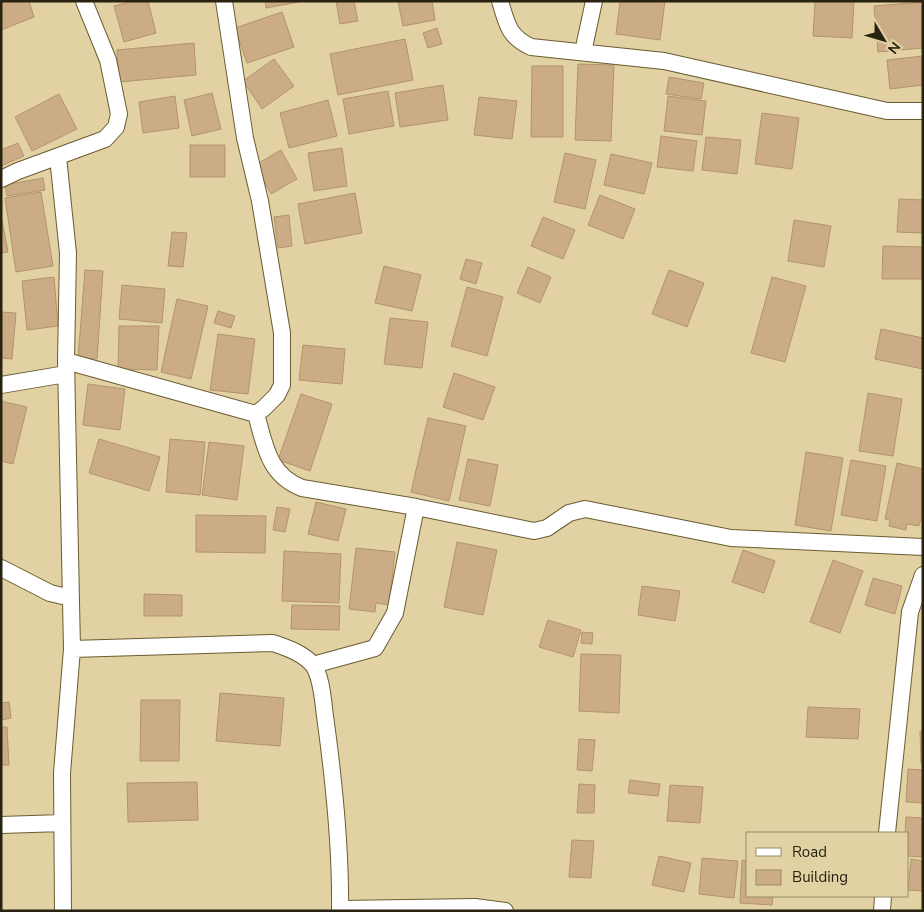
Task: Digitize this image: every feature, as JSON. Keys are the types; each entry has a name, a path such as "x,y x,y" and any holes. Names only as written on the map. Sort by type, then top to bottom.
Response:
{"street":[{"path":"1,179 105,139 116,127 119,114 108,60 84,1"},
{"path":"224,1 245,138 260,201 282,333 282,385 277,395 256,414"},
{"path":"500,1 510,31 519,41 532,47 664,62 886,111 923,111"},
{"path":"582,52 594,1"},
{"path":"58,157 68,253 66,368 72,649 62,773 63,911"},
{"path":"1,385 66,368 256,414"},
{"path":"256,414 266,451 273,467 291,484 302,488 416,507 534,531 547,528 570,513 585,509 731,538 923,546"},
{"path":"313,665 375,648 395,613 416,507"},
{"path":"1,568 50,592 70,598"},
{"path":"887,832 910,612 923,575"},
{"path":"72,649 273,643 295,651 313,665 320,683 331,761 338,839 340,910 475,907 505,911"},
{"path":"1,825 62,823"},
{"path":"882,911 883,897"}],"building":[{"path":"1,1 29,1 34,17 1,30"},
{"path":"133,1 148,1 156,33 124,42 114,6"},
{"path":"265,1 304,1 266,8"},
{"path":"336,1 354,1 358,21 340,24"},
{"path":"398,1 432,1 435,20 403,26"},
{"path":"620,1 665,1 660,40 616,34"},
{"path":"815,1 854,1 852,38 813,36"},
{"path":"923,2 923,48 878,52 874,6"},
{"path":"282,12 294,47 247,63 235,28"},
{"path":"437,28 442,44 428,48 423,33"},
{"path":"405,39 413,80 338,95 330,54"},
{"path":"194,43 196,75 119,82 117,50"},
{"path":"923,56 923,85 890,89 887,60"},
{"path":"274,59 294,86 262,109 243,81"},
{"path":"578,64 614,65 611,141 575,140"},
{"path":"532,66 563,66 563,137 531,137"},
{"path":"669,77 704,83 701,99 666,94"},
{"path":"443,85 448,120 400,127 395,93"},
{"path":"388,91 394,126 349,134 343,99"},
{"path":"212,93 221,129 192,136 184,100"},
{"path":"59,94 77,129 32,151 15,117"},
{"path":"175,96 179,128 143,133 139,102"},
{"path":"668,96 706,101 702,135 664,131"},
{"path":"479,97 517,101 512,139 474,135"},
{"path":"328,100 337,136 289,148 280,113"},
{"path":"762,113 799,118 792,169 755,164"},
{"path":"661,136 697,141 693,171 657,167"},
{"path":"706,137 741,140 737,174 702,170"},
{"path":"18,143 24,156 1,166 1,150"},
{"path":"190,145 225,145 225,177 190,177"},
{"path":"342,148 347,186 314,191 308,153"},
{"path":"281,150 297,179 271,194 255,165"},
{"path":"565,153 596,160 585,209 554,202"},
{"path":"611,154 652,163 644,194 604,185"},
{"path":"43,178 45,190 7,196 5,185"},
{"path":"41,192 53,266 16,272 5,198"},
{"path":"355,193 362,233 305,244 298,204"},
{"path":"600,195 635,209 623,239 588,225"},
{"path":"899,199 923,200 923,233 897,232"},
{"path":"1,215 8,252 1,253"},
{"path":"289,215 292,246 278,248 274,217"},
{"path":"543,217 575,230 563,259 531,246"},
{"path":"794,220 831,226 824,267 788,261"},
{"path":"172,232 187,233 183,267 168,266"},
{"path":"883,246 923,247 923,279 882,279"},
{"path":"466,259 482,263 476,284 460,279"},
{"path":"384,266 421,275 412,311 375,303"},
{"path":"528,267 551,277 540,303 517,293"},
{"path":"85,270 103,271 97,359 78,358"},
{"path":"669,270 704,283 687,327 652,314"},
{"path":"54,277 58,326 27,330 22,281"},
{"path":"772,277 806,286 785,362 751,353"},
{"path":"122,285 165,289 162,323 119,319"},
{"path":"467,287 503,297 487,356 451,346"},
{"path":"177,299 208,306 191,379 161,372"},
{"path":"218,311 235,316 231,328 214,323"},
{"path":"1,312 16,313 12,359 1,358"},
{"path":"390,318 428,322 422,368 384,364"},
{"path":"119,326 159,326 157,370 118,369"},
{"path":"881,329 923,338 923,369 875,359"},
{"path":"218,334 255,339 248,394 210,390"},
{"path":"303,345 345,349 342,384 299,380"},
{"path":"454,373 495,387 483,420 443,407"},
{"path":"88,384 125,389 120,430 83,425"},
{"path":"868,393 902,399 893,456 859,451"},
{"path":"301,394 332,404 310,471 278,460"},
{"path":"1,401 27,407 13,464 1,461"},
{"path":"428,418 466,426 449,501 411,492"},
{"path":"99,439 160,457 149,491 89,473"},
{"path":"170,439 205,442 200,495 166,492"},
{"path":"209,442 244,446 237,500 202,495"},
{"path":"806,452 843,458 831,531 795,525"},
{"path":"468,459 498,465 490,506 459,500"},
{"path":"851,460 886,466 877,521 841,515"},
{"path":"897,463 923,469 923,510 919,526 907,524 906,530 889,526 890,520 885,519"},
{"path":"316,502 346,509 338,541 308,534"},
{"path":"277,507 290,509 285,532 273,530"},
{"path":"196,515 266,516 265,553 196,552"},
{"path":"457,542 497,550 483,615 444,607"},
{"path":"356,548 395,552 389,605 376,603 375,612 349,609"},
{"path":"743,550 775,561 764,593 732,582"},
{"path":"284,551 341,554 339,603 282,601"},
{"path":"833,560 863,571 840,633 810,622"},
{"path":"873,578 902,586 895,614 865,605"},
{"path":"642,586 680,591 675,621 638,615"},
{"path":"144,594 182,595 182,616 144,616"},
{"path":"292,605 340,606 339,630 291,629"},
{"path":"548,620 581,630 573,657 539,647"},
{"path":"582,632 593,633 592,644 581,643"},
{"path":"581,654 621,655 619,713 579,711"},
{"path":"220,693 284,698 280,746 216,741"},
{"path":"141,700 180,700 179,761 140,761"},
{"path":"9,702 11,718 1,720 1,703"},
{"path":"808,707 860,709 858,739 806,737"},
{"path":"1,727 7,727 9,765 1,765"},
{"path":"920,731 923,731 923,763 921,763"},
{"path":"579,739 595,740 592,771 577,770"},
{"path":"908,769 923,770 923,803 906,802"},
{"path":"630,780 660,784 658,796 628,793"},
{"path":"197,782 198,820 128,822 127,783"},
{"path":"579,784 595,785 594,813 577,813"},
{"path":"670,785 703,787 700,823 667,821"},
{"path":"906,817 923,818 923,857 909,856 909,832 905,832"},
{"path":"572,840 594,841 591,878 569,877"},
{"path":"659,856 691,863 684,892 652,885"},
{"path":"702,858 738,861 734,898 699,894"},
{"path":"911,859 923,861 923,891 909,890"},
{"path":"742,860 746,861 746,897 773,897 772,905 740,903"}]}
